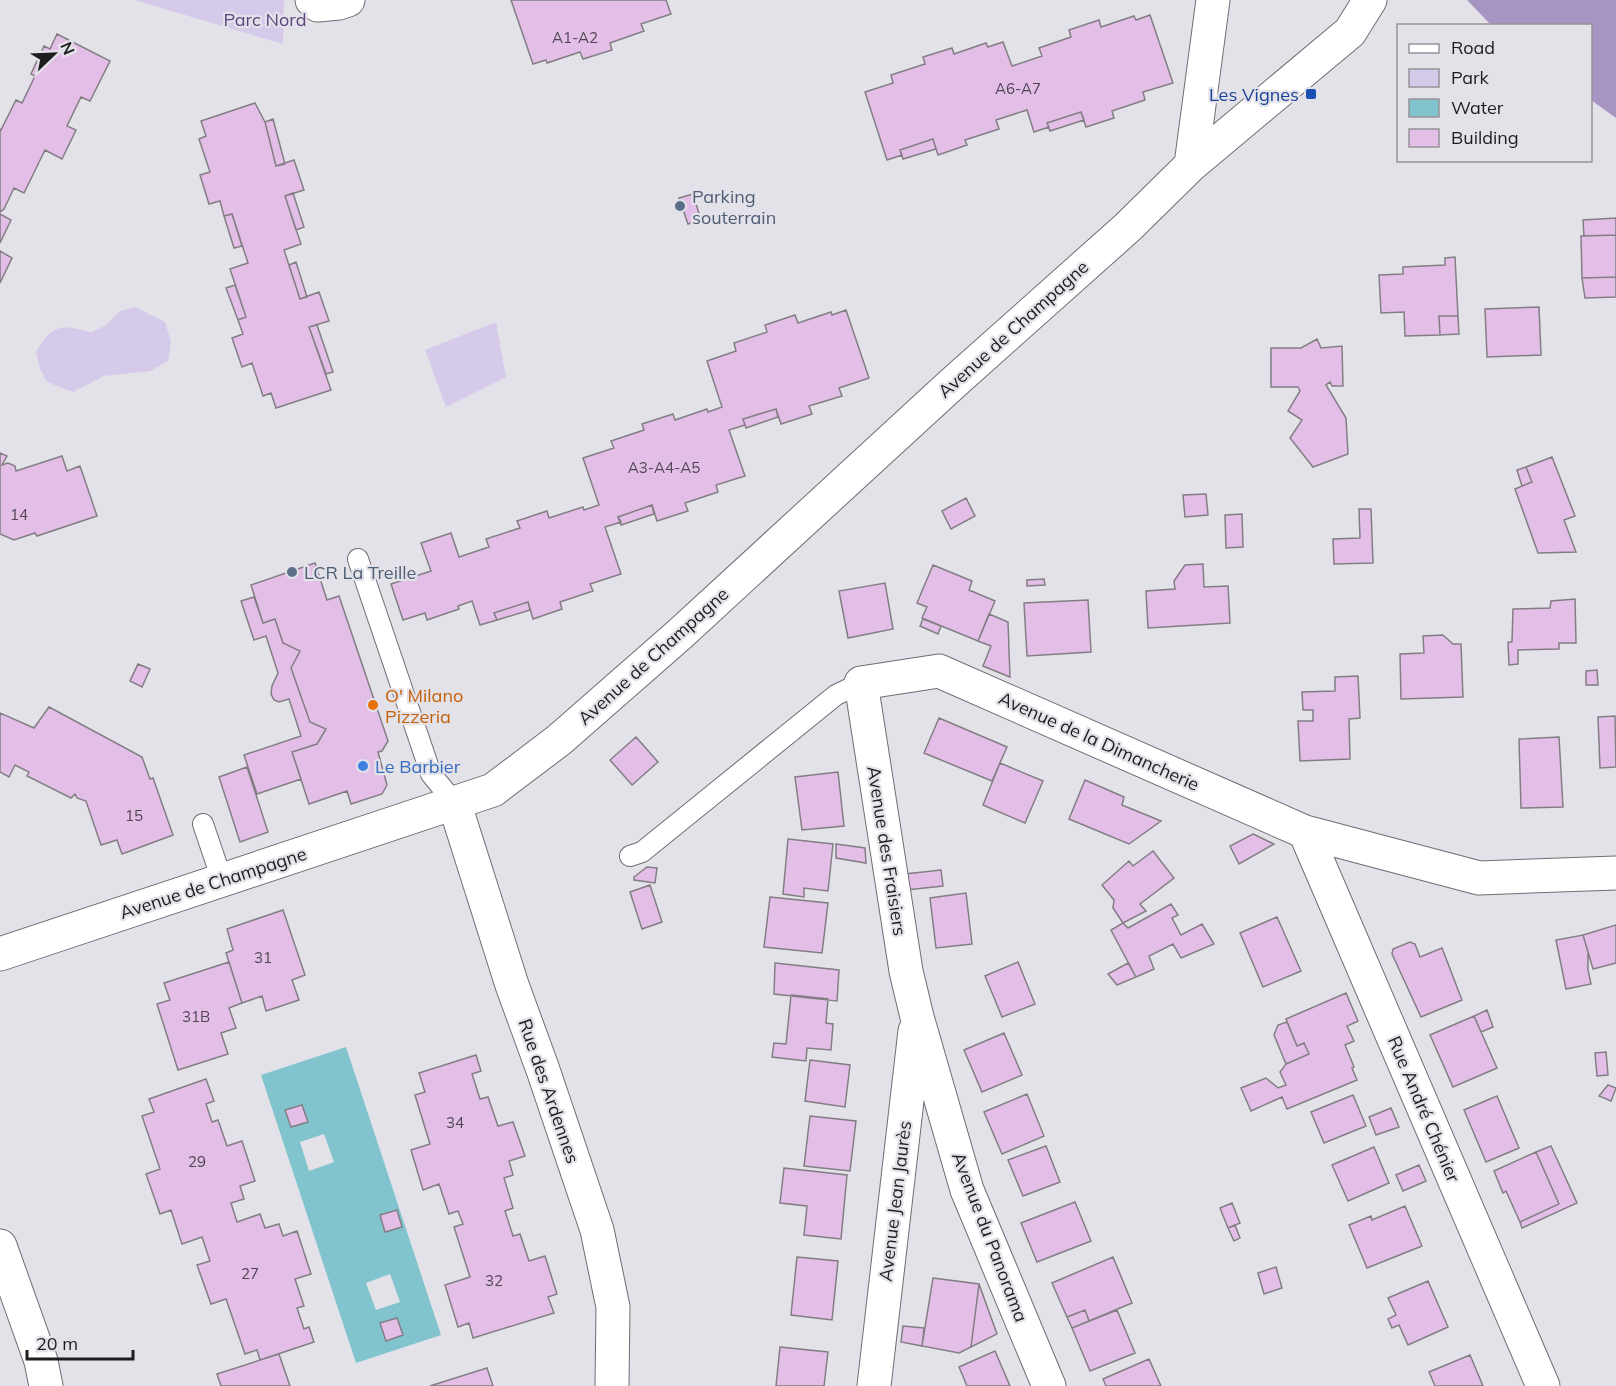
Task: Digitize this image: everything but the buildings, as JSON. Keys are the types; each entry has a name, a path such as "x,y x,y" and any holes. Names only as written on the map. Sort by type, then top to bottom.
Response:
{"street":[{"path":"312,0 318,5 348,0"},
{"path":"1191,165 1213,0"},
{"name":"Avenue de Champagne","path":"0,954 493,790 559,740 680,634 952,384 1128,227 1191,165 1350,32 1370,0"},
{"name":"Avenue de la Dimancherie","path":"861,683 939,671 1305,832 1479,878 1616,873"},
{"name":"Avenue des Fraisiers","path":"861,683 906,971 916,1017"},
{"name":"Rue des Ardennes","path":"454,802 512,985 597,1230 613,1307 612,1386"},
{"name":"Rue André Chénier","path":"1305,832 1543,1386"},
{"name":"Avenue Jean Jaurès","path":"874,1386 916,1017"},
{"name":"Avenue du Panorama","path":"916,1017 967,1190 1049,1386"},
{"path":"0,1246 40,1361 46,1386"}],"lane":[{"path":"358,559 431,774 454,802"},
{"name":"Avenue de la Dimancherie","path":"630,856 642,852 836,695 861,683"},
{"path":"203,824 222,880"}],"green space":[{"name":"Parc Nord","path":"134,0 284,0 283,44"},
{"path":"135,307 165,322 171,342 168,361 150,371 104,376 73,392 47,382 40,369 36,352 53,331 59,328 72,328 91,332 105,326 120,311"},
{"path":"496,322 506,377 446,407 425,350"}],"shaded area":[{"path":"1467,0 1616,0 1616,118 1592,101 1592,24 1490,24"}],"water":[{"path":"346,1047 441,1335 356,1363 261,1075","holes":["324,1134 334,1162 309,1171 300,1142","390,1274 400,1302 376,1310 366,1283"]}],"place":[{"name":"Les Vignes","path":"1311,94"},
{"name":"Parking souterrain","path":"680,206"},
{"name":"LCR La Treille","path":"292,572"},
{"name":"O' Milano Pizzeria","path":"373,705"},
{"name":"Le Barbier","path":"363,766"}]}
